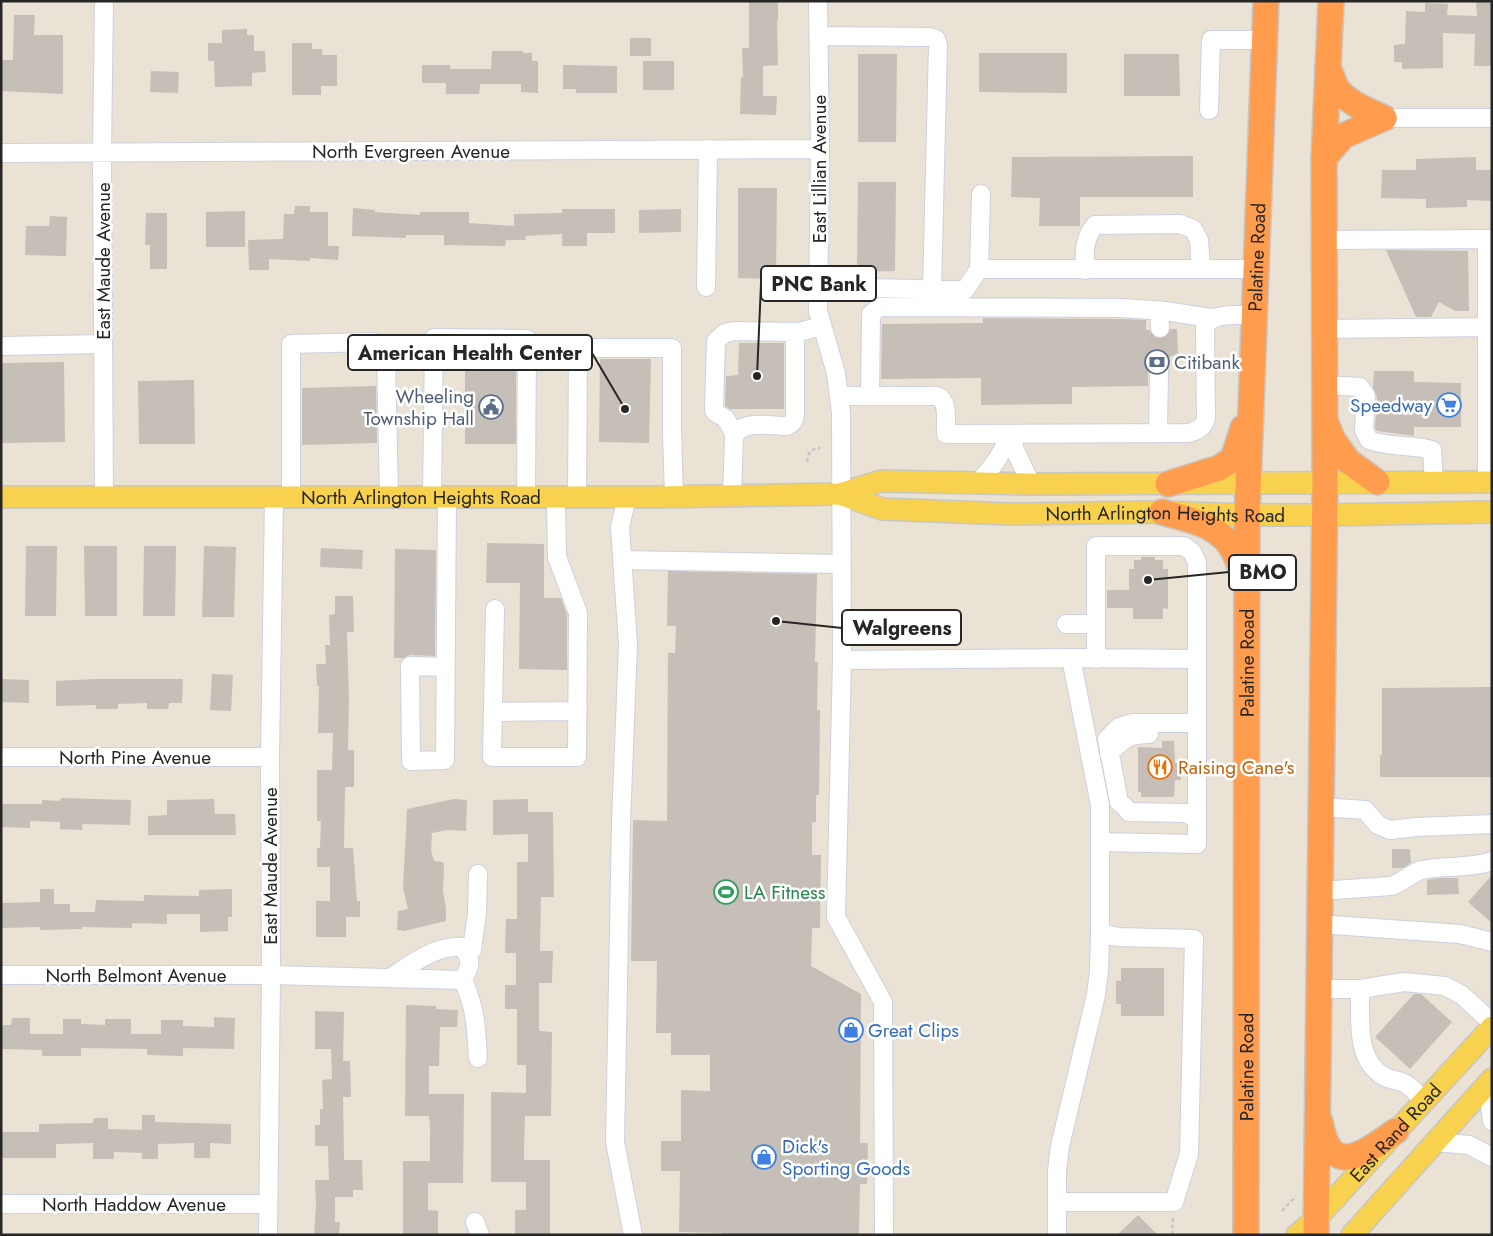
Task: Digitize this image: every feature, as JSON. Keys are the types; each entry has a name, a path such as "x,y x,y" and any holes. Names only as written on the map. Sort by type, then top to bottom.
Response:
{"highway":[{"path":"1310,1229 1317,1112 1325,484 1324,158 1331,1"},
{"name":"Palatine Road","path":"1246,1235 1247,515 1265,3"},
{"path":"1328,65 1336,87 1346,98 1384,118"},
{"path":"1324,158 1343,136 1384,118"},
{"path":"1168,484 1219,468 1233,459 1252,405"},
{"path":"1325,420 1333,440 1348,461 1377,482"},
{"path":"1162,512 1211,527 1224,538 1234,551 1248,585"},
{"path":"1317,1112 1326,1144 1338,1155 1348,1157 1361,1154 1396,1131"}],"main road":[{"name":"North Arlington Heights Road","path":"1,498 526,498 840,494 881,481 1031,484 1490,482"},
{"name":"North Arlington Heights Road","path":"840,494 882,509 1010,514 1162,512 1324,515 1492,512"},
{"name":"East Rand Road","path":"1310,1229 1492,1025"},
{"name":"East Rand Road","path":"1352,1235 1491,1079"}],"street":[{"name":"East Maude Avenue","path":"104,1 102,152 104,498"},
{"name":"East Lillian Avenue","path":"818,1 820,149 818,311 836,373 841,413 842,660 836,917 884,1002 884,1235"},
{"path":"818,28 936,39 938,45 932,290"},
{"path":"1210,110 1210,40 1264,40"},
{"path":"1384,118 1492,118"},
{"path":"706,287 708,149"},
{"name":"North Evergreen Avenue","path":"1,153 820,149"},
{"path":"818,287 965,290 979,270 981,194"},
{"path":"1085,270 1084,250 1089,233 1096,225 1180,224 1193,229 1199,240 1201,269"},
{"path":"1324,240 1489,239 1490,482"},
{"path":"979,270 1256,269"},
{"path":"870,396 871,314 880,307 1122,308 1159,310 1211,318 1255,315"},
{"path":"1159,310 1160,328"},
{"path":"839,396 937,396 941,398 945,406 946,434 1188,433 1199,429 1204,425 1206,419 1205,327 1211,318"},
{"path":"732,496 735,434 725,418 714,410 716,341 725,333 734,331 799,332 822,326"},
{"path":"1324,329 1489,327"},
{"path":"735,434 746,426 791,425 794,420 795,337 799,332"},
{"path":"446,667 410,666 411,761 446,760 446,667 434,338 527,339 526,498"},
{"name":"East Maude Avenue","path":"268,1235 271,975 270,757 282,498 291,420 291,344 372,342 381,346 384,350 386,354 389,498"},
{"path":"1,346 103,344"},
{"path":"577,497 578,348 672,348 674,497"},
{"path":"1158,433 1159,371"},
{"path":"1325,385 1360,387 1366,396 1364,430 1369,440 1379,444 1419,446 1432,450 1434,482"},
{"path":"978,483 1004,451 1010,434"},
{"path":"1010,434 1015,450 1031,484"},
{"path":"495,609 492,757 577,757 578,613 557,557 556,497"},
{"path":"627,497 620,526 628,644 621,823 615,1142 633,1235"},
{"path":"1096,658 1096,546 1184,546 1192,552 1197,562 1196,844 1100,842"},
{"path":"622,560 841,564"},
{"path":"1066,624 1096,624"},
{"path":"1057,1235 1057,1172 1060,1146 1096,994 1100,934 1100,805 1071,658"},
{"path":"842,660 1071,658 1196,660"},
{"path":"493,712 578,711"},
{"path":"1196,729 1136,715 1112,732 1107,739 1118,802 1129,812 1186,813 1196,820"},
{"path":"1109,754 1127,736 1132,734 1196,729"},
{"name":"North Pine Avenue","path":"1,757 270,757"},
{"path":"1124,806 1129,802 1185,802 1196,792"},
{"path":"1321,807 1365,810 1378,825 1390,830 1492,824"},
{"path":"1320,891 1391,886 1400,884 1422,870 1492,861"},
{"path":"466,953 472,950 477,913 478,874"},
{"path":"1319,924 1460,934 1492,942"},
{"path":"1057,1202 1174,1202 1188,1154 1194,939 1119,937 1100,934"},
{"path":"390,978 431,952 451,946 462,947 469,958 470,966 463,980 472,1000 476,1019 478,1058"},
{"name":"North Belmont Avenue","path":"1,975 271,975 463,980"},
{"path":"1318,990 1360,988 1404,982 1445,986 1462,996 1492,1025"},
{"path":"1360,988 1362,1038 1364,1054 1369,1064 1385,1077 1405,1083 1424,1100"},
{"path":"1491,1079 1490,1106 1492,1121"},
{"path":"1436,1142 1469,1145 1492,1157"},
{"name":"North Haddow Avenue","path":"1,1204 267,1204"}],"path":[{"path":"807,462 809,452 820,448"},
{"path":"1282,1211 1297,1195"}],"building":[{"path":"749,1 778,1 778,65 763,66 763,96 777,96 776,115 740,114 741,77 743,77 742,48 749,48"},
{"path":"1476,1 1492,1 1492,66 1474,66 1475,34 1443,33 1443,68 1402,69 1402,62 1394,62 1394,45 1405,44 1406,11 1425,12 1425,3 1448,4 1447,15 1477,16"},
{"path":"14,15 35,15 34,35 63,35 63,94 1,91 1,60 13,60"},
{"path":"247,29 247,35 254,35 254,51 265,51 266,72 252,73 252,86 215,87 214,61 208,61 208,43 222,43 222,30"},
{"path":"630,38 651,38 651,56 630,56"},
{"path":"292,43 312,43 312,49 322,49 322,55 337,55 337,86 321,86 321,95 292,95"},
{"path":"492,51 523,51 523,53 532,53 532,61 538,61 538,93 521,92 521,84 480,84 479,94 446,94 446,83 422,83 422,65 450,65 450,69 491,69"},
{"path":"979,53 1067,53 1067,93 979,92"},
{"path":"858,54 897,54 896,142 858,142"},
{"path":"1124,54 1179,54 1180,96 1124,96"},
{"path":"643,61 674,61 674,90 643,90"},
{"path":"563,65 617,66 617,93 576,93 576,89 563,89"},
{"path":"151,71 179,72 178,93 150,92"},
{"path":"1193,156 1193,197 1080,197 1080,226 1039,226 1040,198 1011,197 1012,157"},
{"path":"1476,157 1476,170 1492,170 1492,201 1467,200 1467,207 1426,208 1426,199 1381,198 1382,170 1416,170 1416,159"},
{"path":"858,182 896,182 895,271 857,272"},
{"path":"738,188 777,188 776,279 738,278"},
{"path":"295,206 310,206 310,212 328,212 328,246 339,246 338,260 310,258 310,261 269,259 269,270 249,270 248,240 283,239 284,214 294,214"},
{"path":"353,208 375,210 375,212 420,215 420,212 469,212 469,223 514,226 514,214 562,213 562,209 615,209 615,233 587,233 587,246 562,246 562,234 525,236 526,240 506,240 505,246 444,245 444,235 406,235 406,238 352,236"},
{"path":"681,209 681,232 639,233 639,210"},
{"path":"245,211 245,247 206,247 206,212"},
{"path":"146,213 167,213 167,269 150,269 150,245 145,245"},
{"path":"50,216 67,217 66,256 25,255 26,226 49,226"},
{"path":"1386,250 1468,251 1469,311 1455,311 1439,302 1431,317 1416,317"},
{"path":"983,318 1146,320 1146,330 1150,330 1151,334 1156,338 1165,337 1170,329 1177,329 1178,353 1150,365 1148,370 1148,386 1072,387 1072,404 981,405 981,378 881,379 882,324 983,323"},
{"path":"739,343 784,343 784,409 730,409 725,406 726,376 738,375"},
{"path":"600,359 651,359 649,443 599,442"},
{"path":"64,362 65,442 1,443 1,363"},
{"name":"Wheeling Township Hall","path":"465,370 516,370 516,444 465,444"},
{"name":"Speedway","path":"1374,371 1414,371 1414,382 1461,383 1461,427 1414,427 1414,436 1377,431 1375,428 1377,397 1373,388"},
{"path":"194,380 195,444 139,444 138,381"},
{"path":"376,386 377,443 302,445 302,388"},
{"path":"487,543 544,544 544,598 561,598 567,615 567,670 519,669 520,583 486,583"},
{"path":"26,546 57,546 56,616 25,616"},
{"path":"84,546 117,546 117,616 85,616"},
{"path":"144,546 176,546 175,616 143,616"},
{"path":"204,546 236,547 234,617 202,617"},
{"path":"321,548 363,550 362,569 320,567"},
{"path":"395,549 436,550 435,656 410,655 404,658 394,658"},
{"path":"1141,557 1155,557 1155,560 1163,560 1163,569 1168,569 1168,609 1163,608 1163,619 1133,619 1133,608 1107,608 1107,590 1129,590 1129,569 1134,569 1134,560 1141,560"},
{"path":"668,571 817,574 815,662 818,662 817,710 820,710 819,795 816,795 816,822 812,823 812,855 821,855 820,928 812,928 811,966 861,994 860,1143 868,1143 867,1184 860,1184 859,1235 722,1235 722,1233 679,1232 680,1171 661,1171 661,1141 681,1141 681,1090 710,1091 710,1055 671,1055 671,1033 656,1033 657,961 631,961 633,820 667,821 668,653 675,653 676,626 667,626"},
{"path":"335,596 353,596 354,632 347,632 348,750 354,750 354,787 345,787 344,848 353,848 357,901 360,901 360,917 346,917 346,937 316,937 316,901 330,901 330,867 317,867 317,848 320,848 321,821 317,821 317,770 332,770 333,733 318,733 319,686 317,686 316,664 326,664 325,645 330,645 329,615 335,614"},
{"path":"212,674 233,675 231,711 210,710"},
{"path":"1,679 29,680 29,703 1,702"},
{"path":"183,679 182,703 169,703 168,709 147,709 147,703 118,704 118,709 96,709 96,705 56,706 56,681"},
{"path":"1492,687 1492,777 1380,777 1380,755 1382,755 1382,688"},
{"name":"Raising Cane's","path":"1162,741 1174,741 1175,763 1181,763 1181,780 1175,780 1174,797 1141,797 1141,792 1138,792 1138,747 1162,748"},
{"path":"61,798 131,800 130,825 82,824 82,830 60,829 60,822 30,821 30,828 1,827 1,804 42,804 42,800 60,801"},
{"path":"214,799 215,814 235,814 236,835 148,835 148,816 167,815 167,800"},
{"path":"454,799 467,800 466,831 447,830 432,833 431,851 434,861 443,862 444,868 443,891 446,921 404,931 397,930 398,911 408,909 403,888 407,809"},
{"path":"528,799 528,812 553,812 554,897 541,897 540,951 553,951 552,983 539,983 539,1031 552,1032 551,1116 525,1116 524,1147 524,1160 550,1160 550,1235 515,1235 515,1210 526,1210 526,1182 491,1182 491,1092 526,1093 526,1065 517,1065 517,1009 505,1009 505,985 516,985 516,953 505,953 506,919 517,919 517,862 528,862 528,834 493,835 493,800"},
{"path":"1392,849 1410,849 1411,863 1403,868 1392,868"},
{"path":"1492,875 1492,923 1468,902"},
{"path":"1458,878 1459,894 1427,895 1427,880"},
{"path":"40,889 54,889 54,904 70,904 70,912 95,912 96,900 144,901 144,895 199,896 199,890 232,889 232,917 228,917 228,931 200,932 200,914 167,914 167,924 132,923 132,928 82,927 82,929 40,930 40,927 1,928 1,903 40,902"},
{"path":"1121,968 1164,968 1164,1016 1121,1016 1121,1004 1116,1004 1116,981 1121,981"},
{"path":"1414,994 1421,994 1452,1022 1410,1069 1375,1037"},
{"path":"406,1005 436,1006 436,1009 458,1010 457,1027 440,1027 439,1066 429,1066 429,1094 464,1094 463,1183 428,1183 428,1210 438,1211 438,1235 403,1235 403,1161 430,1161 429,1116 405,1116"},
{"path":"315,1011 344,1012 343,1061 350,1061 351,1097 343,1097 344,1160 362,1160 363,1190 353,1190 353,1197 335,1197 335,1222 340,1222 339,1235 314,1235 315,1180 329,1180 328,1146 315,1146 315,1125 320,1125 320,1109 323,1109 322,1080 332,1079 331,1049 315,1049"},
{"path":"214,1017 235,1018 234,1049 183,1048 183,1056 147,1055 147,1049 81,1048 81,1056 42,1056 42,1050 1,1049 1,1025 11,1025 12,1018 30,1018 30,1034 63,1034 63,1019 81,1019 81,1024 105,1025 105,1019 131,1019 131,1034 161,1034 161,1020 183,1020 183,1026 214,1027"},
{"path":"142,1115 155,1115 155,1122 231,1124 231,1144 210,1143 210,1158 194,1158 194,1143 158,1144 158,1159 142,1159 142,1153 114,1152 114,1159 93,1159 93,1143 56,1144 56,1158 1,1158 1,1132 39,1132 39,1124 93,1123 94,1118 108,1118 108,1129 142,1130"},
{"path":"1138,1215 1158,1235 1117,1235"}],"tunnel":[{"path":"1159,371 1160,328"}],"place":[{"name":"Citibank","path":"1157,362"},
{"name":"PNC Bank","path":"757,376"},
{"name":"Speedway","path":"1449,405"},
{"name":"Wheeling Township Hall","path":"491,407"},
{"name":"American Health Center","path":"625,409"},
{"name":"BMO","path":"1148,580"},
{"name":"Walgreens","path":"776,621"},
{"name":"Raising Cane's","path":"1160,767"},
{"name":"LA Fitness","path":"726,892"},
{"name":"Great Clips","path":"851,1030"},
{"name":"Dick's Sporting Goods","path":"764,1157"}]}
